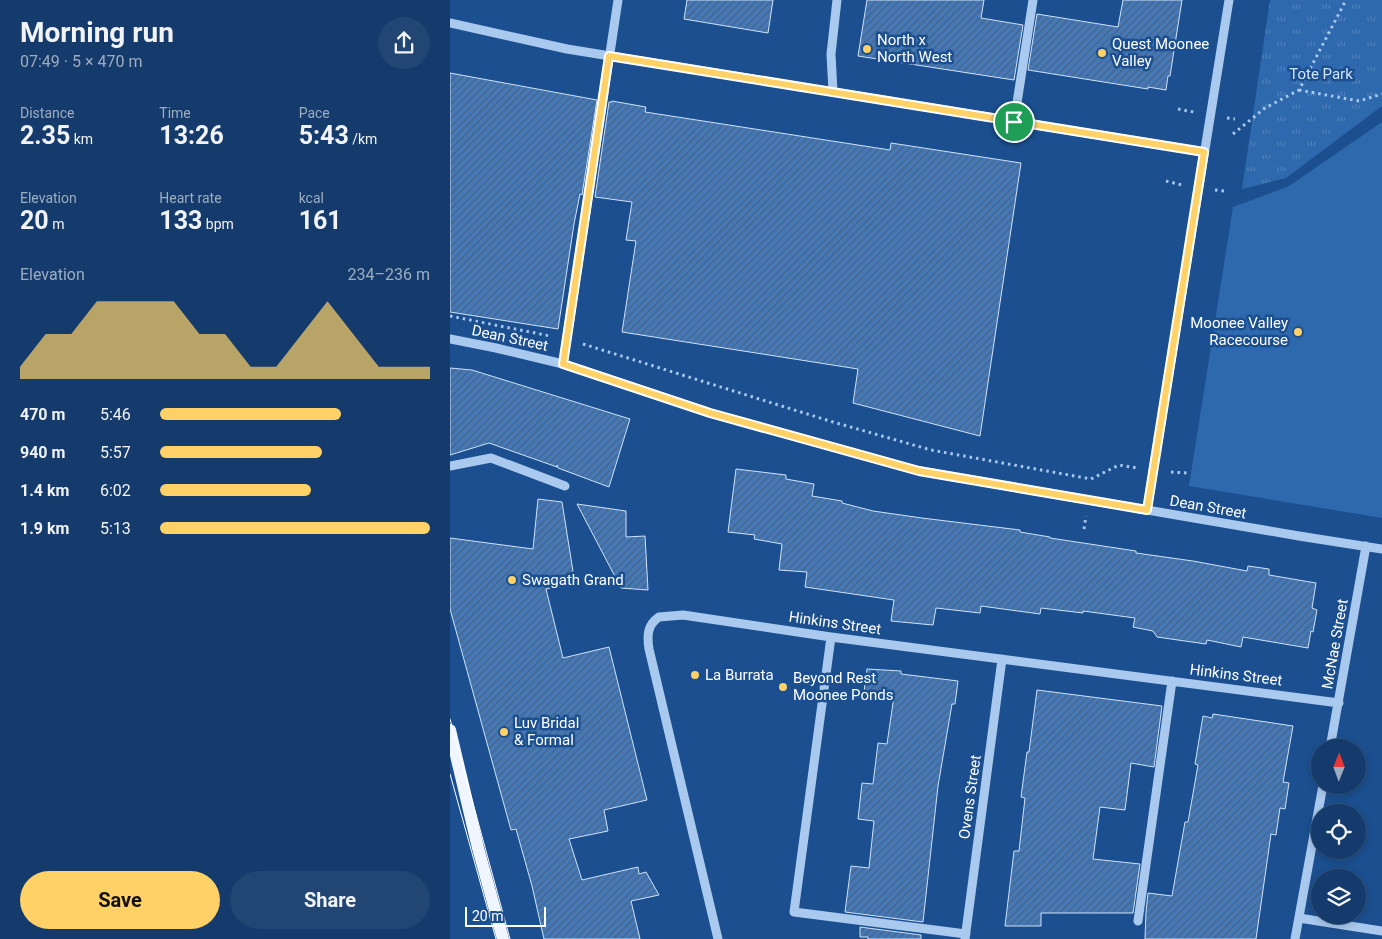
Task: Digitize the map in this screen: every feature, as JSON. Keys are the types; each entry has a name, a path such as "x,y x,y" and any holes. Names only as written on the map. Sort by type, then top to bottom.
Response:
{"main road":[{"path":"450,730 478,848 503,939"},
{"path":"450,763 478,848"}],"street":[{"path":"563,364 618,0"},
{"path":"833,92 831,54 837,0"},
{"path":"1014,122 1033,0"},
{"path":"1147,510 1229,0"},
{"path":"450,23 567,49 1204,152"},
{"name":"Dean Street","path":"450,339 563,364 710,413 919,471 1382,549"},
{"path":"450,466 491,458 565,486"},
{"name":"McNae Street","path":"1332,739 1366,546"},
{"name":"Hinkins Street","path":"718,939 649,649 648,632 650,626 659,618 683,615 831,637 1339,703"},
{"path":"831,637 794,912 965,937"},
{"name":"Ovens Street","path":"965,937 1002,659"},
{"path":"1138,921 1172,681"},
{"path":"1295,939 1321,794"},
{"path":"1299,918 1382,931"}],"path":[{"path":"1232,134 1265,108 1299,90 1346,0"},
{"path":"1299,90 1358,100 1382,94"},
{"path":"450,316 566,339 931,450 1091,479 1119,465 1188,473"}],"green space":[{"name":"Tote Park","path":"1270,0 1382,0 1382,106 1286,178 1242,189"},
{"name":"Moonee Valley Racecourse","path":"1382,122 1382,518 1189,486 1233,207 1289,186"}],"building":[{"path":"687,0 773,0 768,33 684,19"},
{"path":"867,0 984,0 981,18 1023,25 1014,80 858,56"},
{"name":"Quest Moonee Valley","path":"1123,0 1182,0 1166,90 1148,87 1148,89 1028,70 1037,14 1118,27"},
{"path":"450,73 597,100 582,195 580,194 574,224 558,329 450,312"},
{"path":"609,102 646,107 645,112 890,150 891,143 1021,163 980,436 853,403 858,369 622,332 636,241 626,240 632,202 595,197"},
{"path":"450,368 472,370 630,419 609,487 558,468 557,465 557,467 489,443 450,455"},
{"path":"736,469 786,475 786,479 814,484 812,496 842,501 842,503 873,511 1020,530 1020,532 1050,538 1247,571 1248,566 1269,569 1269,575 1316,583 1312,608 1317,610 1313,632 1311,631 1308,648 1243,637 1241,647 1207,640 1206,644 1157,637 1153,631 1133,627 1135,618 1041,608 1040,614 981,606 980,613 936,608 933,625 891,621 894,600 805,587 807,572 779,570 782,544 754,539 755,535 728,532"},
{"path":"538,499 562,502 575,584 546,589 563,658 609,647 647,800 604,810 608,831 569,839 582,880 638,867 639,874 646,872 659,895 631,901 640,939 544,939 516,829 511,830 450,609 450,538 533,549"},
{"path":"577,504 626,511 626,537 645,536 648,590 621,588"},
{"path":"867,669 901,671 901,674 958,681 955,704 952,704 938,786 923,922 845,912 851,866 869,868 874,821 858,819 862,783 873,784 878,743 887,744 894,696 864,692"},
{"path":"1037,690 1162,706 1154,767 1131,763 1125,810 1100,807 1093,859 1140,864 1133,913 1041,913 1041,926 1005,926 1014,851 1019,851 1025,798 1021,797"},
{"path":"1213,714 1293,726 1283,782 1289,783 1285,809 1280,808 1276,835 1271,834 1256,939 1145,939 1148,893 1172,896 1185,822 1188,822 1198,765 1195,764 1203,716 1212,718"},
{"path":"860,927 921,935 921,939 868,939 868,937 860,937"}],"tram line":[{"path":"450,719 510,939"},
{"path":"450,774 496,939"}],"place":[{"name":"North x North West","path":"867,49"},
{"name":"Quest Moonee Valley","path":"1102,53"},
{"name":"Moonee Valley Racecourse","path":"1298,332"},
{"name":"Swagath Grand","path":"512,580"},
{"name":"La Burrata","path":"695,675"},
{"name":"Beyond Rest Moonee Ponds","path":"783,687"},
{"name":"Luv Bridal & Formal","path":"504,732"}],"route":[{"path":"609,56 1014,122 1204,152 1147,510 949,478 919,471 710,413 563,364 609,56"}]}
